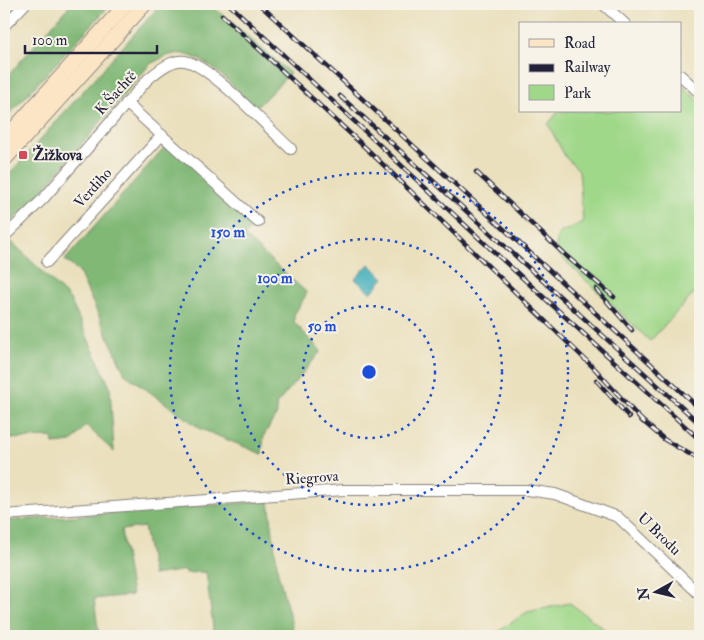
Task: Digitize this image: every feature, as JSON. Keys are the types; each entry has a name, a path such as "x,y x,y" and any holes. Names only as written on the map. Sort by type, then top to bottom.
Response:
{"main road":[{"path":"4,140 126,4"},
{"path":"4,160 145,4"}],"street":[{"path":"4,26 25,4"},
{"path":"603,4 623,22"},
{"name":"K Šachtě","path":"4,237 43,199 148,78 169,64 185,61 208,73 291,149"},
{"path":"682,77 700,93"},
{"path":"126,103 258,222"},
{"name":"Verdiho","path":"47,262 162,135"},
{"name":"Riegrova","path":"4,515 344,490 527,490 555,494 618,516"},
{"name":"U Brodu","path":"618,516 700,594"}],"green space":[{"path":"71,4 111,4 4,120 4,80"},
{"path":"161,4 210,4 290,73 255,109 223,76 194,57 175,54 150,64 36,198 4,229 4,180"},
{"path":"682,86 700,102 700,287 650,341 555,251 558,234 583,222 579,170 566,158 548,124 558,112 682,112"},
{"path":"168,143 255,224 244,236 307,293 294,315 294,322 321,351 276,405 277,414 264,435 262,454 201,429 125,374 79,272 65,260"},
{"path":"10,240 70,299 110,387 114,452 86,425 72,442 53,444 52,437 8,439 4,393 4,247"},
{"path":"269,501 278,573 295,636 262,636 256,631 230,636 214,636 206,572 186,573 186,570 153,575 144,527 121,530 132,595 94,599 99,636 4,636 4,521"},
{"path":"570,603 613,636 492,636 527,612"}],"water":[{"path":"369,264 384,278 371,293 355,279"}],"railway":[{"path":"229,4 480,239 700,440"},
{"path":"259,4 700,409"},
{"path":"222,15 369,151 595,369 643,422"},
{"path":"340,96 700,424"},
{"path":"476,172 564,254 614,297"},
{"path":"596,289 632,330"},
{"path":"596,380 629,417"},
{"path":"639,418 665,440 700,460"}],"place":[{"name":"Žižkova","path":"23,155"}]}
